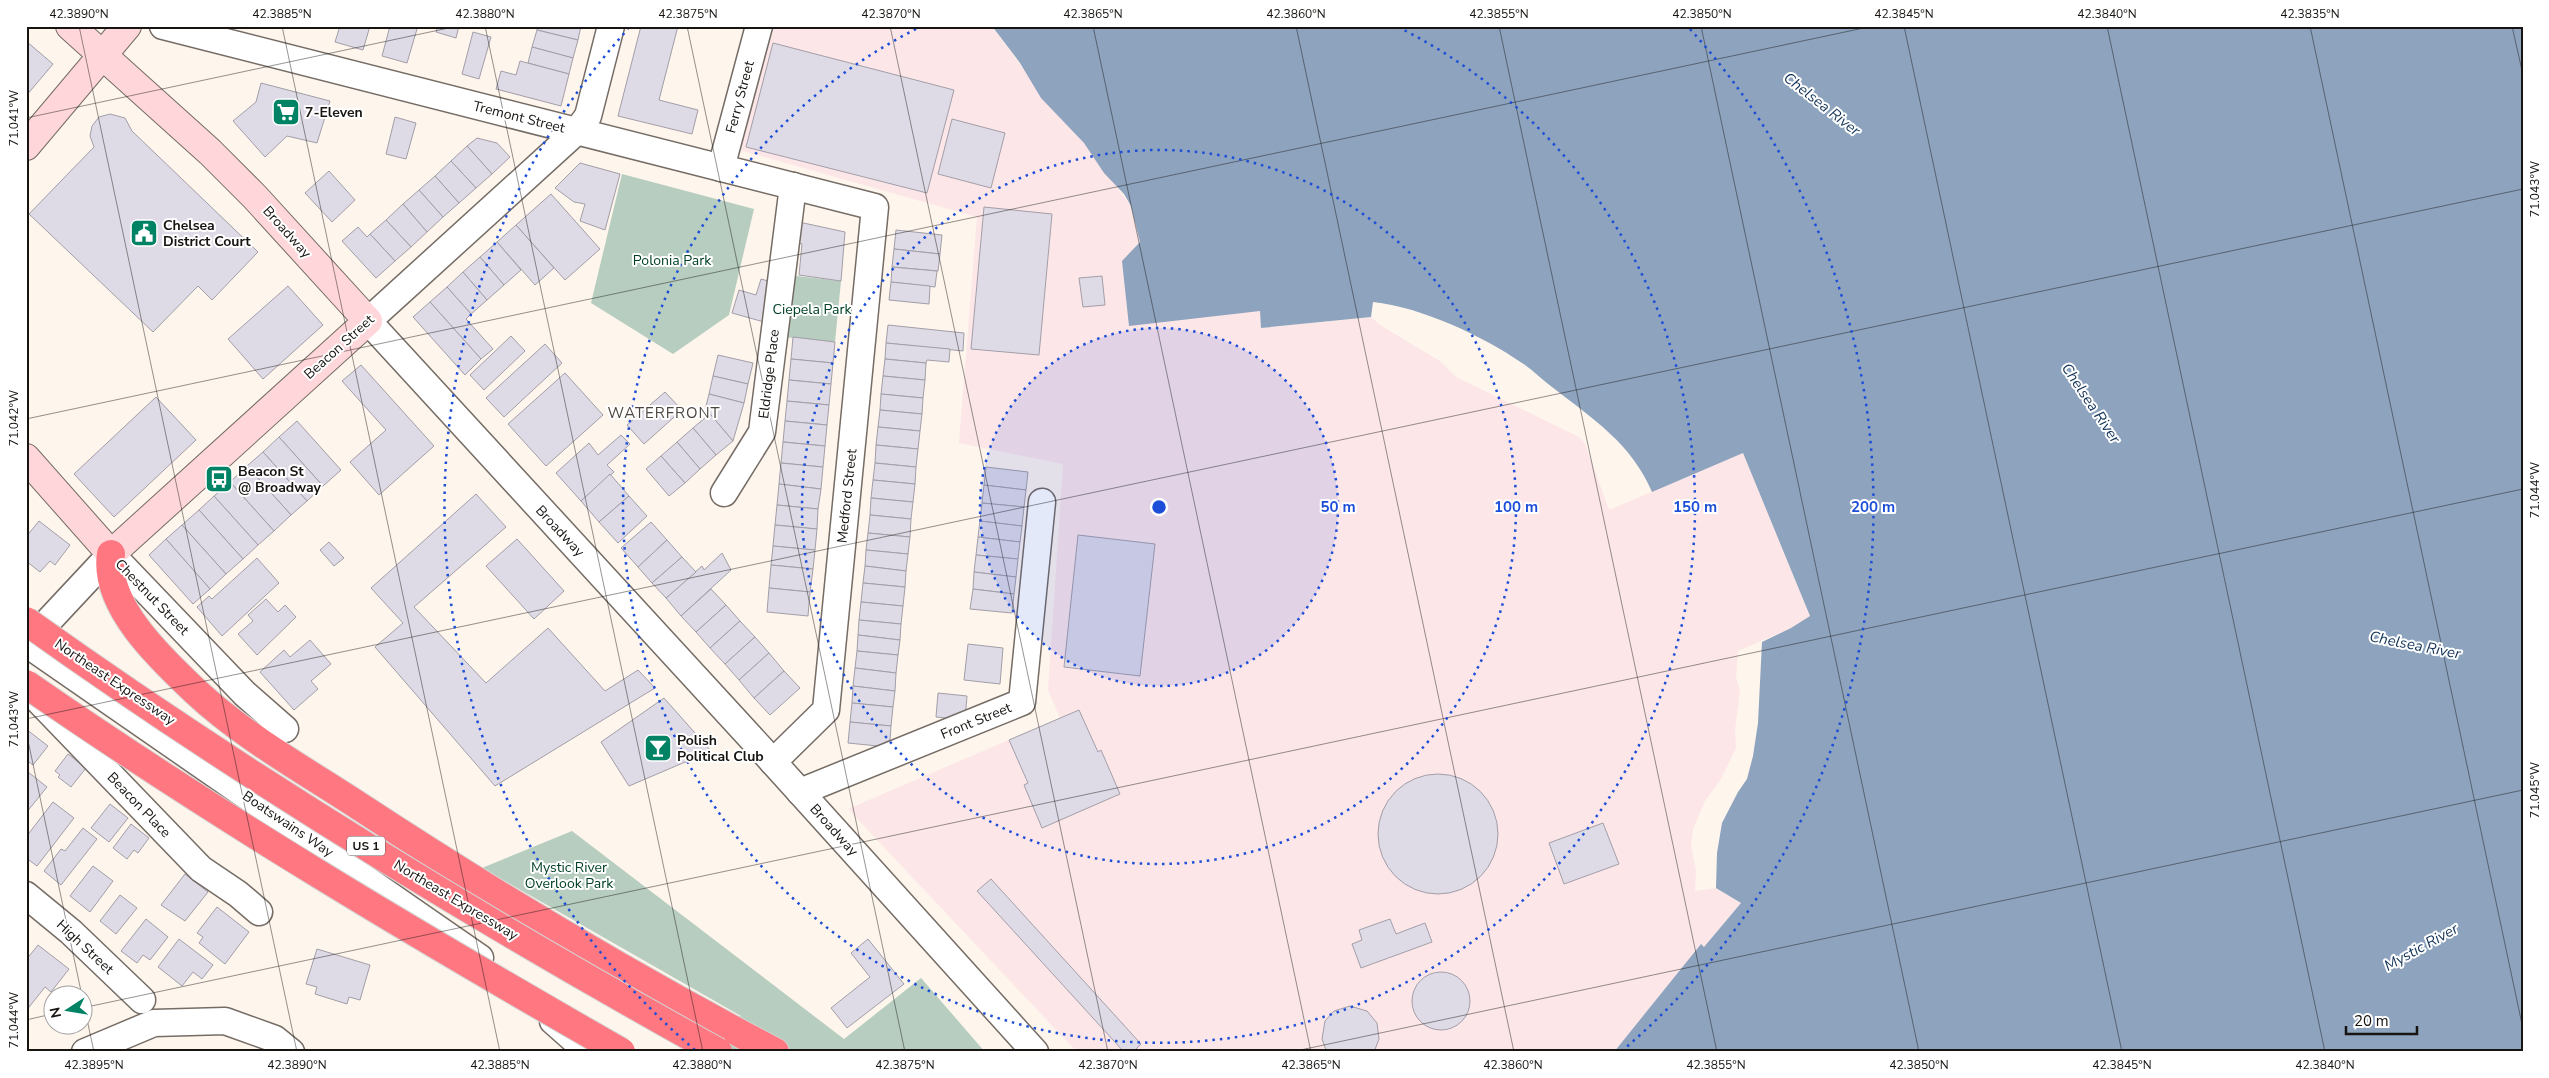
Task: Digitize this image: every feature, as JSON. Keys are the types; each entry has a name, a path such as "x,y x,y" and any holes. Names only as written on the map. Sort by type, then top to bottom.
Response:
{"highway":[{"path":"111,554 110,578 116,596 129,618 159,654 196,692 242,728 482,885 661,991 774,1052"},
{"name":"Northeast Expressway","path":"26,633 98,674 284,796 562,964 717,1052"},
{"path":"26,684 217,812 428,940 621,1052"}],"street":[{"name":"Broadway","path":"70,26 172,116 240,182 773,762 1035,1052"},
{"path":"78,26 103,54"},
{"path":"26,146 127,26"},
{"name":"Tremont Street","path":"163,26 875,207"},
{"name":"Beacon Street","path":"26,633 577,132 588,116 611,26"},
{"name":"Ferry Street","path":"721,168 759,26"},
{"name":"Eldridge Place","path":"724,493 762,432 793,186"},
{"name":"Medford Street","path":"773,762 826,710 875,207"},
{"name":"Chestnut Street","path":"26,458 111,554 245,694 285,729"},
{"name":"Front Street","path":"800,792 1022,702 1042,502"},
{"name":"Boatswains Way","path":"26,633 490,965 588,1052"},
{"name":"Beacon Place","path":"26,688 201,869 259,912"},
{"name":"High Street","path":"26,895 71,932 142,1000"},
{"path":"85,1052 154,1023 225,1021 275,1039 291,1052"}],"shaded area":[{"path":"769,26 992,26 1050,106 1084,143 1131,206 1140,242 1123,261 1258,297 1262,328 1371,317 1380,325 1440,361 1456,377 1579,437 1585,444 1609,510 1743,453 1810,616 1791,628 1738,651 1736,678 1740,691 1735,730 1736,748 1721,779 1705,801 1693,829 1691,846 1696,871 1695,891 1716,888 1741,903 1704,947 1701,944 1614,1052 1077,1052 848,809 1060,718 1048,690 1063,464 959,443 977,217 736,149"}],"green space":[{"name":"Polonia Park","path":"622,174 754,209 729,315 673,354 591,303"},
{"name":"Ciepela Park","path":"788,275 841,281 835,342 783,337"},
{"name":"Mystic River Overlook Park","path":"572,831 844,1039 921,978 985,1052 687,1052 741,1016 482,868"}],"water":[{"path":"992,26 2523,26 2523,1052 1614,1052 1701,944 1704,947 1741,903 1716,888 1717,853 1722,823 1747,779 1753,756 1758,723 1762,642 1791,628 1810,616 1743,453 1652,492 1634,460 1610,433 1526,366 1489,343 1451,324 1392,305 1373,302 1371,317 1261,328 1260,311 1129,326 1122,261 1140,242 1131,206 1124,194 1104,173 1084,143 1041,98 1020,63"}],"building":[{"path":"340,26 370,26 363,50 335,42"},
{"path":"390,26 410,26 417,29 407,63 382,56"},
{"path":"438,26 459,26 456,38 436,32"},
{"path":"537,26 581,26 578,40 537,30"},
{"path":"641,26 678,26 659,100 698,110 692,134 618,116"},
{"path":"537,30 578,40 573,58 532,47"},
{"path":"473,32 491,37 479,79 462,74"},
{"path":"26,41 53,64 26,96"},
{"path":"773,43 954,90 927,193 746,147"},
{"path":"532,47 573,58 569,74 528,63"},
{"path":"520,61 569,74 561,106 496,89 501,71 516,75"},
{"name":"7-Eleven","path":"261,83 330,101 317,143 287,136 265,157 233,121 256,102"},
{"name":"Chelsea District Court","path":"110,114 125,118 132,131 258,252 212,300 198,286 153,332 29,214 94,147 90,136 92,126 99,117"},
{"path":"395,117 416,123 406,159 386,154"},
{"path":"952,119 1005,133 991,188 938,174"},
{"path":"477,138 497,143 510,157 492,174 467,146"},
{"path":"467,146 492,174 476,188 451,161"},
{"path":"451,161 476,188 459,203 435,176"},
{"path":"580,163 620,174 605,230 580,221 585,204 574,202 555,188"},
{"path":"329,171 355,200 332,222 305,193"},
{"path":"435,176 459,203 443,217 419,190"},
{"path":"419,190 443,217 427,232 403,204"},
{"path":"551,194 600,249 565,280 516,225"},
{"path":"403,204 427,232 411,247 386,220"},
{"path":"984,207 1052,214 1039,355 971,349"},
{"path":"386,220 411,247 395,261 370,234"},
{"path":"799,222 845,232 841,281 799,275 802,244 793,241"},
{"path":"516,225 554,268 535,285 497,242"},
{"path":"358,227 367,237 370,234 395,261 376,278 342,241"},
{"path":"896,230 942,235 940,254 894,249"},
{"path":"497,242 521,270 504,285 480,257"},
{"path":"894,249 940,254 938,271 892,267"},
{"path":"480,257 504,285 487,300 463,272"},
{"path":"892,267 937,271 935,287 891,282"},
{"path":"463,272 487,300 471,314 447,287"},
{"path":"1102,276 1105,305 1083,307 1079,278"},
{"path":"761,279 775,283 764,322 732,313 739,290 756,295"},
{"path":"891,282 930,286 929,304 889,300"},
{"path":"288,286 323,325 263,379 228,339"},
{"path":"447,287 471,314 466,319 493,349 481,359 430,302"},
{"path":"430,302 481,359 465,375 413,317"},
{"path":"888,325 964,333 963,351 886,343"},
{"path":"511,336 525,351 484,390 470,375"},
{"path":"793,337 835,342 833,363 791,359"},
{"path":"886,343 950,349 949,362 927,360 926,363 885,359"},
{"path":"545,344 562,363 504,417 486,398"},
{"path":"718,355 753,363 748,384 713,376"},
{"path":"791,359 833,363 831,384 789,380"},
{"path":"885,359 926,363 925,380 883,376"},
{"path":"361,365 434,446 379,495 350,462 386,430 342,381"},
{"path":"565,373 603,415 546,466 508,424"},
{"path":"713,376 748,384 744,403 709,394"},
{"path":"883,376 925,380 923,398 881,394"},
{"path":"789,380 831,384 829,405 787,401"},
{"path":"665,392 682,410 644,444 627,425"},
{"path":"709,394 744,403 733,441 711,415 704,414"},
{"path":"881,394 923,398 922,414 880,410"},
{"path":"156,397 196,440 114,517 74,474"},
{"path":"787,401 829,405 827,425 785,421"},
{"path":"880,410 922,414 920,431 878,427"},
{"path":"704,414 711,415 733,441 716,455 693,428 706,417"},
{"path":"297,421 341,470 323,486 279,437"},
{"path":"785,421 827,425 825,446 783,442"},
{"path":"878,427 920,431 918,449 876,445"},
{"path":"693,428 716,455 700,469 677,442"},
{"path":"621,435 630,444 607,465 614,472 581,501 556,473 589,443 598,455"},
{"path":"279,437 323,486 307,501 263,452"},
{"path":"677,442 700,469 685,483 661,456"},
{"path":"783,442 825,446 823,467 781,463"},
{"path":"876,445 918,449 916,467 875,463"},
{"path":"263,452 307,501 291,515 247,466"},
{"path":"661,456 685,483 669,496 646,469"},
{"path":"781,463 823,467 821,489 779,484"},
{"path":"875,463 916,467 915,484 873,480"},
{"path":"247,466 291,515 274,531 230,482"},
{"path":"986,467 1028,472 1026,490 984,485"},
{"path":"610,474 629,496 599,522 581,501"},
{"path":"873,480 915,484 913,502 871,498"},
{"path":"230,482 274,531 258,545 214,496"},
{"path":"779,484 821,489 818,509 777,505"},
{"path":"984,485 1026,490 1024,507 982,503"},
{"path":"476,494 506,527 414,607 486,683 548,628 605,691 638,670 655,688 495,786 375,647 403,623 371,588"},
{"path":"214,496 258,545 243,559 199,510"},
{"path":"629,496 647,516 618,543 599,522"},
{"path":"871,498 913,502 911,519 870,515"},
{"path":"982,503 1024,507 1022,526 980,521"},
{"path":"777,505 818,509 817,529 775,525"},
{"path":"199,510 243,559 226,574 182,525"},
{"path":"870,515 911,519 910,537 868,533"},
{"path":"39,521 70,545 55,565 50,561 40,572 26,561 26,537"},
{"path":"980,521 1022,526 1020,542 978,537"},
{"path":"651,522 667,540 638,567 621,548"},
{"path":"182,525 226,574 210,589 166,539"},
{"path":"775,525 817,529 815,550 773,546"},
{"path":"868,533 910,537 908,554 866,550"},
{"path":"1078,535 1155,544 1140,676 1064,667"},
{"path":"978,537 1020,542 1018,559 976,555"},
{"path":"166,539 210,589 193,604 149,555"},
{"path":"517,539 564,591 534,619 486,566"},
{"path":"667,540 682,557 652,583 638,567"},
{"path":"329,542 344,558 334,566 320,550"},
{"path":"773,546 815,550 813,569 771,565"},
{"path":"866,550 908,554 906,571 865,566"},
{"path":"722,553 731,570 681,616 666,598 702,566 704,570"},
{"path":"976,555 1018,559 1016,577 974,572"},
{"path":"682,557 696,572 666,598 652,583"},
{"path":"257,558 279,583 222,636 197,607 209,596 212,599"},
{"path":"771,565 813,569 810,592 769,588"},
{"path":"865,566 906,571 905,587 863,583"},
{"path":"974,572 1016,577 1014,594 973,589"},
{"path":"863,583 905,587 903,606 861,602"},
{"path":"769,588 810,592 808,616 767,612"},
{"path":"711,589 726,605 696,632 681,616"},
{"path":"973,589 1014,594 1012,613 970,609"},
{"path":"266,599 278,612 285,605 296,617 257,655 238,634 253,621 248,615"},
{"path":"861,602 903,606 901,624 859,620"},
{"path":"726,605 740,621 710,648 696,632"},
{"path":"859,620 901,624 900,640 858,635"},
{"path":"740,621 755,637 725,664 710,648"},
{"path":"858,635 900,640 898,655 857,651"},
{"path":"755,637 769,653 739,680 725,664"},
{"path":"310,640 331,664 311,681 318,689 294,710 260,672 284,650 290,657"},
{"path":"968,644 1003,648 1000,684 964,680"},
{"path":"857,651 898,655 896,673 855,668"},
{"path":"769,653 784,671 754,698 739,680"},
{"path":"855,668 896,673 895,691 853,686"},
{"path":"784,671 800,688 770,715 754,698"},
{"path":"853,686 895,691 893,707 852,703"},
{"path":"938,693 967,696 965,720 936,717"},
{"path":"664,698 711,751 629,786 601,742"},
{"path":"852,703 893,707 891,726 850,722"},
{"path":"1079,710 1098,752 1101,750 1120,794 1042,828 1024,785 1028,783 1009,740"},
{"path":"850,722 891,726 890,740 878,746 848,743"},
{"path":"26,729 48,746 33,765 26,760"},
{"path":"68,754 86,768 71,787 58,777 60,775 55,771"},
{"path":"28,772 47,787 26,813 26,774"},
{"path":"1438,774 1461,778 1481,791 1494,811 1498,834 1494,857 1481,877 1461,890 1438,894 1415,890 1395,877 1382,857 1378,834 1382,811 1395,791 1415,778"},
{"path":"53,802 74,818 37,866 26,858 26,837"},
{"path":"110,804 128,818 109,842 91,828"},
{"path":"1603,823 1619,864 1564,884 1549,843"},
{"path":"131,824 149,838 138,853 134,850 127,859 113,848"},
{"path":"83,828 97,839 61,885 44,871 61,849 65,851"},
{"path":"93,866 113,881 90,912 70,896"},
{"path":"185,874 208,892 185,921 161,905"},
{"path":"991,879 1141,1044 1133,1052 1124,1052 977,891"},
{"path":"120,895 137,908 116,934 100,921"},
{"path":"217,907 249,932 225,964 199,943 203,937 197,933"},
{"path":"146,919 168,937 150,960 143,955 137,963 121,951"},
{"path":"1390,919 1396,934 1425,923 1432,942 1361,968 1352,944 1362,940 1359,930"},
{"path":"179,939 213,965 202,979 193,972 182,986 158,967"},
{"path":"868,939 904,984 847,1028 831,1008 870,977 851,953"},
{"path":"38,945 69,969 56,986 42,986 42,991 26,1011 26,960"},
{"path":"317,949 370,965 360,1000 349,997 347,1004 315,994 317,987 306,984"},
{"path":"1441,972 1452,974 1465,985 1470,1001 1468,1012 1457,1025 1441,1030 1430,1028 1417,1017 1412,1001 1414,990 1425,977"},
{"path":"1350,1006 1367,1011 1377,1023 1379,1039 1374,1052 1326,1050 1322,1039 1325,1021 1334,1011"}],"place":[{"name":"7-Eleven","path":"286,112"},
{"name":"Chelsea District Court","path":"144,233"},
{"name":"Beacon St @ Broadway","path":"219,479"},
{"name":"Polish Political Club","path":"658,748"}],"district":[{"name":"WATERFRONT","path":"664,413"}],"water label":[{"name":"Chelsea River","path":"1822,104"},
{"name":"Chelsea River","path":"2091,403"},
{"name":"Chelsea River","path":"2415,645"},
{"name":"Mystic River","path":"2421,947"}]}
